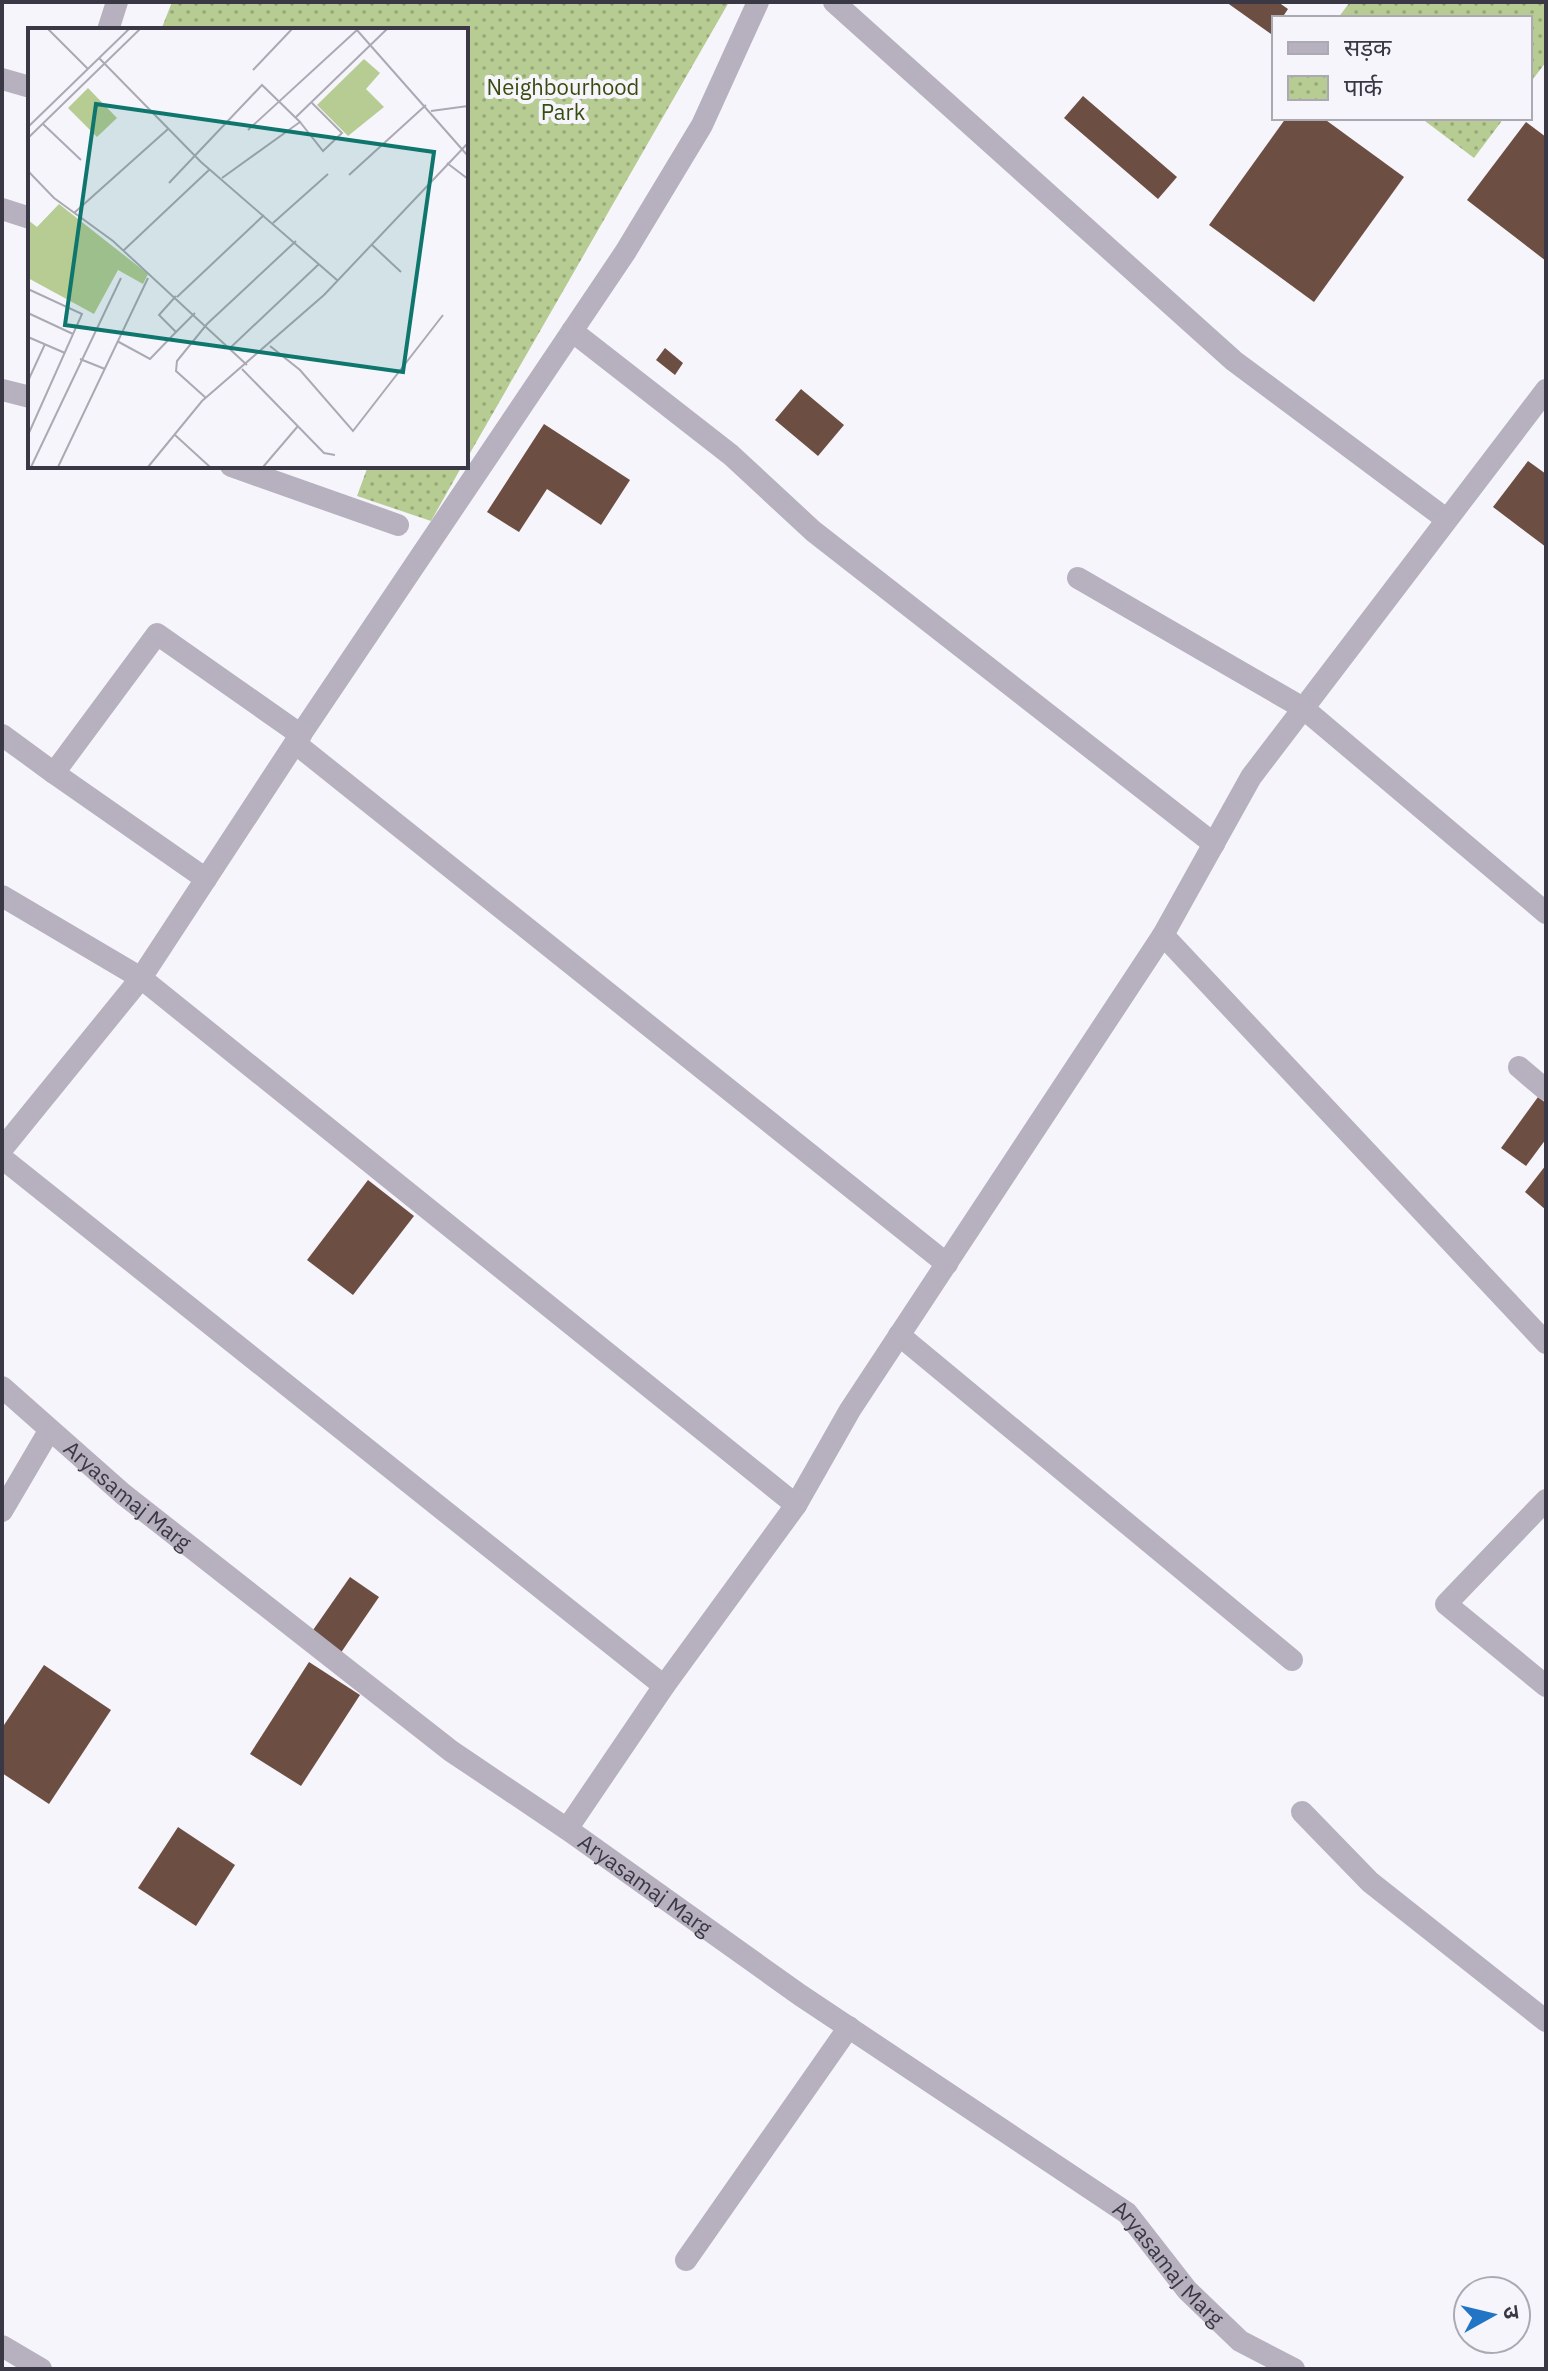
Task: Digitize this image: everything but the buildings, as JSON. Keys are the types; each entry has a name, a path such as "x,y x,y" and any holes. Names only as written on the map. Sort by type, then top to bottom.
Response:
{"street":[{"path":"109,28 117,2"},
{"path":"2,1149 141,978 626,251 702,125 758,2"},
{"path":"834,2 1234,361 1446,519"},
{"path":"2,79 28,86"},
{"path":"2,209 28,217"},
{"path":"572,331 731,455 813,531 1214,844"},
{"path":"2,390 28,396"},
{"path":"567,1829 664,1686 796,1505 850,1410 1163,935 1251,777 1546,390"},
{"path":"237,468 398,525"},
{"path":"1078,578 1303,708 1546,913"},
{"path":"54,773 157,634 298,739 947,1264"},
{"path":"2,735 206,879"},
{"path":"2,896 141,978 796,1505"},
{"path":"1163,935 1546,1343"},
{"path":"1519,1067 1546,1090"},
{"path":"2,1158 664,1686"},
{"path":"899,1335 1292,1660"},
{"name":"Aryasamaj Marg","path":"2,1387 123,1494 451,1751 567,1829 800,1995 1127,2213 1187,2290 1240,2341 1294,2369"},
{"path":"2,1511 49,1431"},
{"path":"1546,1500 1446,1604 1546,1686"},
{"path":"1302,1812 1370,1882 1546,2021"},
{"path":"686,2260 849,2027"},
{"path":"2,2346 41,2369"}],"green space":[{"name":"Neighbourhood Park","path":"172,2 729,2 468,457 468,28 162,28"},
{"path":"1350,2 1546,2 1546,62 1532,80 1532,16 1340,16"},
{"path":"1424,120 1502,120 1474,158"},
{"path":"367,468 461,468 431,521 357,496"}]}
